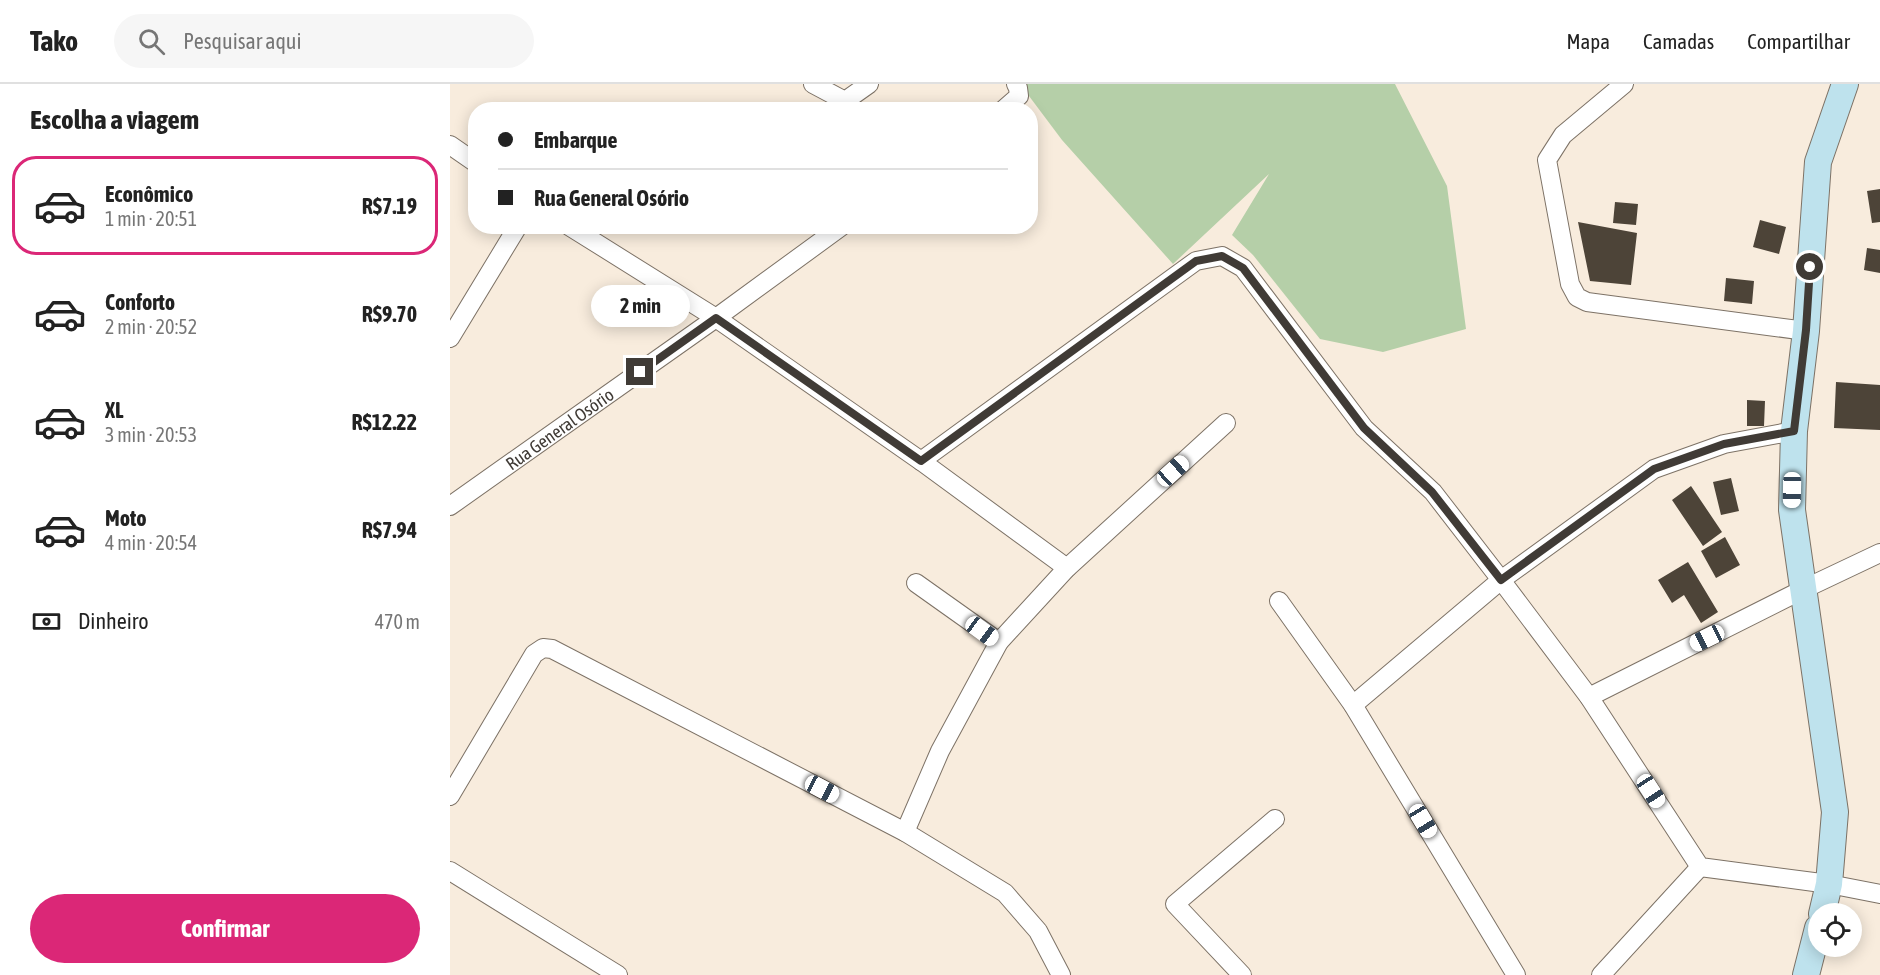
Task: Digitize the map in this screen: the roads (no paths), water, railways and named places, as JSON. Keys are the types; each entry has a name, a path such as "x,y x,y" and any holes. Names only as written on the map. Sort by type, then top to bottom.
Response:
{"street":[{"path":"813,84 845,101 869,84"},
{"path":"1012,102 1019,96 1016,84"},
{"path":"1624,84 1563,135 1547,160 1570,284 1576,297 1587,302 1806,330"},
{"path":"1825,903 1829,884 1835,812 1792,510 1794,431 1806,330 1818,162 1845,84"},
{"path":"450,145 468,157"},
{"path":"450,338 513,234"},
{"path":"581,234 716,318 921,461 1067,568"},
{"name":"Rua General Osório","path":"450,506 831,234"},
{"path":"921,461 1187,267 1196,261 1222,256 1243,268 1364,428 1432,492 1501,580 1589,697 1700,867 1829,884 1880,894"},
{"path":"904,832 940,751 999,642 1067,568 1226,423"},
{"path":"1353,705 1501,580 1654,469 1724,444 1794,431"},
{"path":"1589,697 1880,553"},
{"path":"916,583 999,642"},
{"path":"1280,601 1353,705 1516,975"},
{"path":"450,796 534,654 543,648 552,649 904,832 1005,893 1038,931 1061,975"},
{"path":"1242,975 1175,904 1275,819"},
{"path":"1601,975 1700,867"},
{"path":"450,871 618,975"},
{"path":"1806,975 1811,957"}]}
